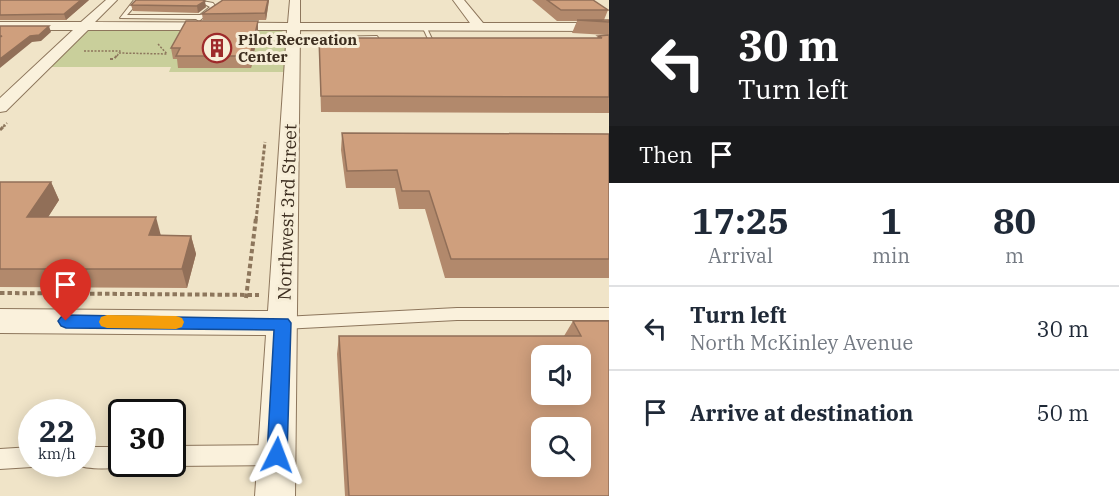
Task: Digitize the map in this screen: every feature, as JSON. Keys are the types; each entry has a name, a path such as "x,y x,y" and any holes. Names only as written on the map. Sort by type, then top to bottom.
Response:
{"street":[{"path":"0,106 112,0"},
{"name":"Northwest 3rd Street","path":"275,496 295,0"},
{"path":"458,0 480,27"},
{"path":"0,27 294,27 424,35 480,27 609,27"},
{"path":"0,321 283,309"}],"lane":[{"path":"137,0 122,17 200,17"},
{"path":"200,0 211,3 213,7"},
{"path":"189,27 213,7 222,3"},
{"path":"424,35 441,38"},
{"path":"327,39 384,42 336,46 327,44 327,39"},
{"path":"283,309 457,314 609,314"},
{"path":"186,456 277,455"},
{"path":"0,459 18,458"}],"path":[{"path":"100,27 74,51 120,51 118,53"},
{"path":"158,44 170,57"},
{"path":"273,68 276,48"},
{"path":"118,53 167,54"},
{"path":"110,59 114,59 118,53"},
{"path":"254,56 275,56"},
{"path":"244,309 265,136"},
{"path":"0,293 244,309 283,309"}],"green space":[{"path":"90,29 280,30 286,34 284,72 169,72 171,67 50,67"}],"building":[{"path":"0,0 81,0 64,14 0,15"},
{"path":"136,0 205,1 197,6 131,5"},
{"path":"223,0 268,0 265,13 202,14"},
{"path":"547,0 593,0 608,10 561,10"},
{"path":"577,20 609,20 609,22"},
{"path":"186,21 258,21 250,56 176,56 180,48 171,48"},
{"path":"0,26 49,26 39,35 30,36 0,59 0,37 2,36 0,36"},
{"path":"609,35 609,97 321,96 319,38 602,38 598,36"},
{"path":"342,133 609,134 609,259 451,259 429,191 402,191 397,170 347,171"},
{"path":"0,182 51,182 27,217 156,217 149,235 191,236 182,269 0,269"},
{"path":"573,321 609,321 609,496 349,496 339,336 581,336"}],"slow traffic":[{"path":"107,322 176,322"}],"place":[{"name":"Pilot Recreation Center","path":"217,48"}],"route":[{"path":"66,321 283,323 277,455"}]}
